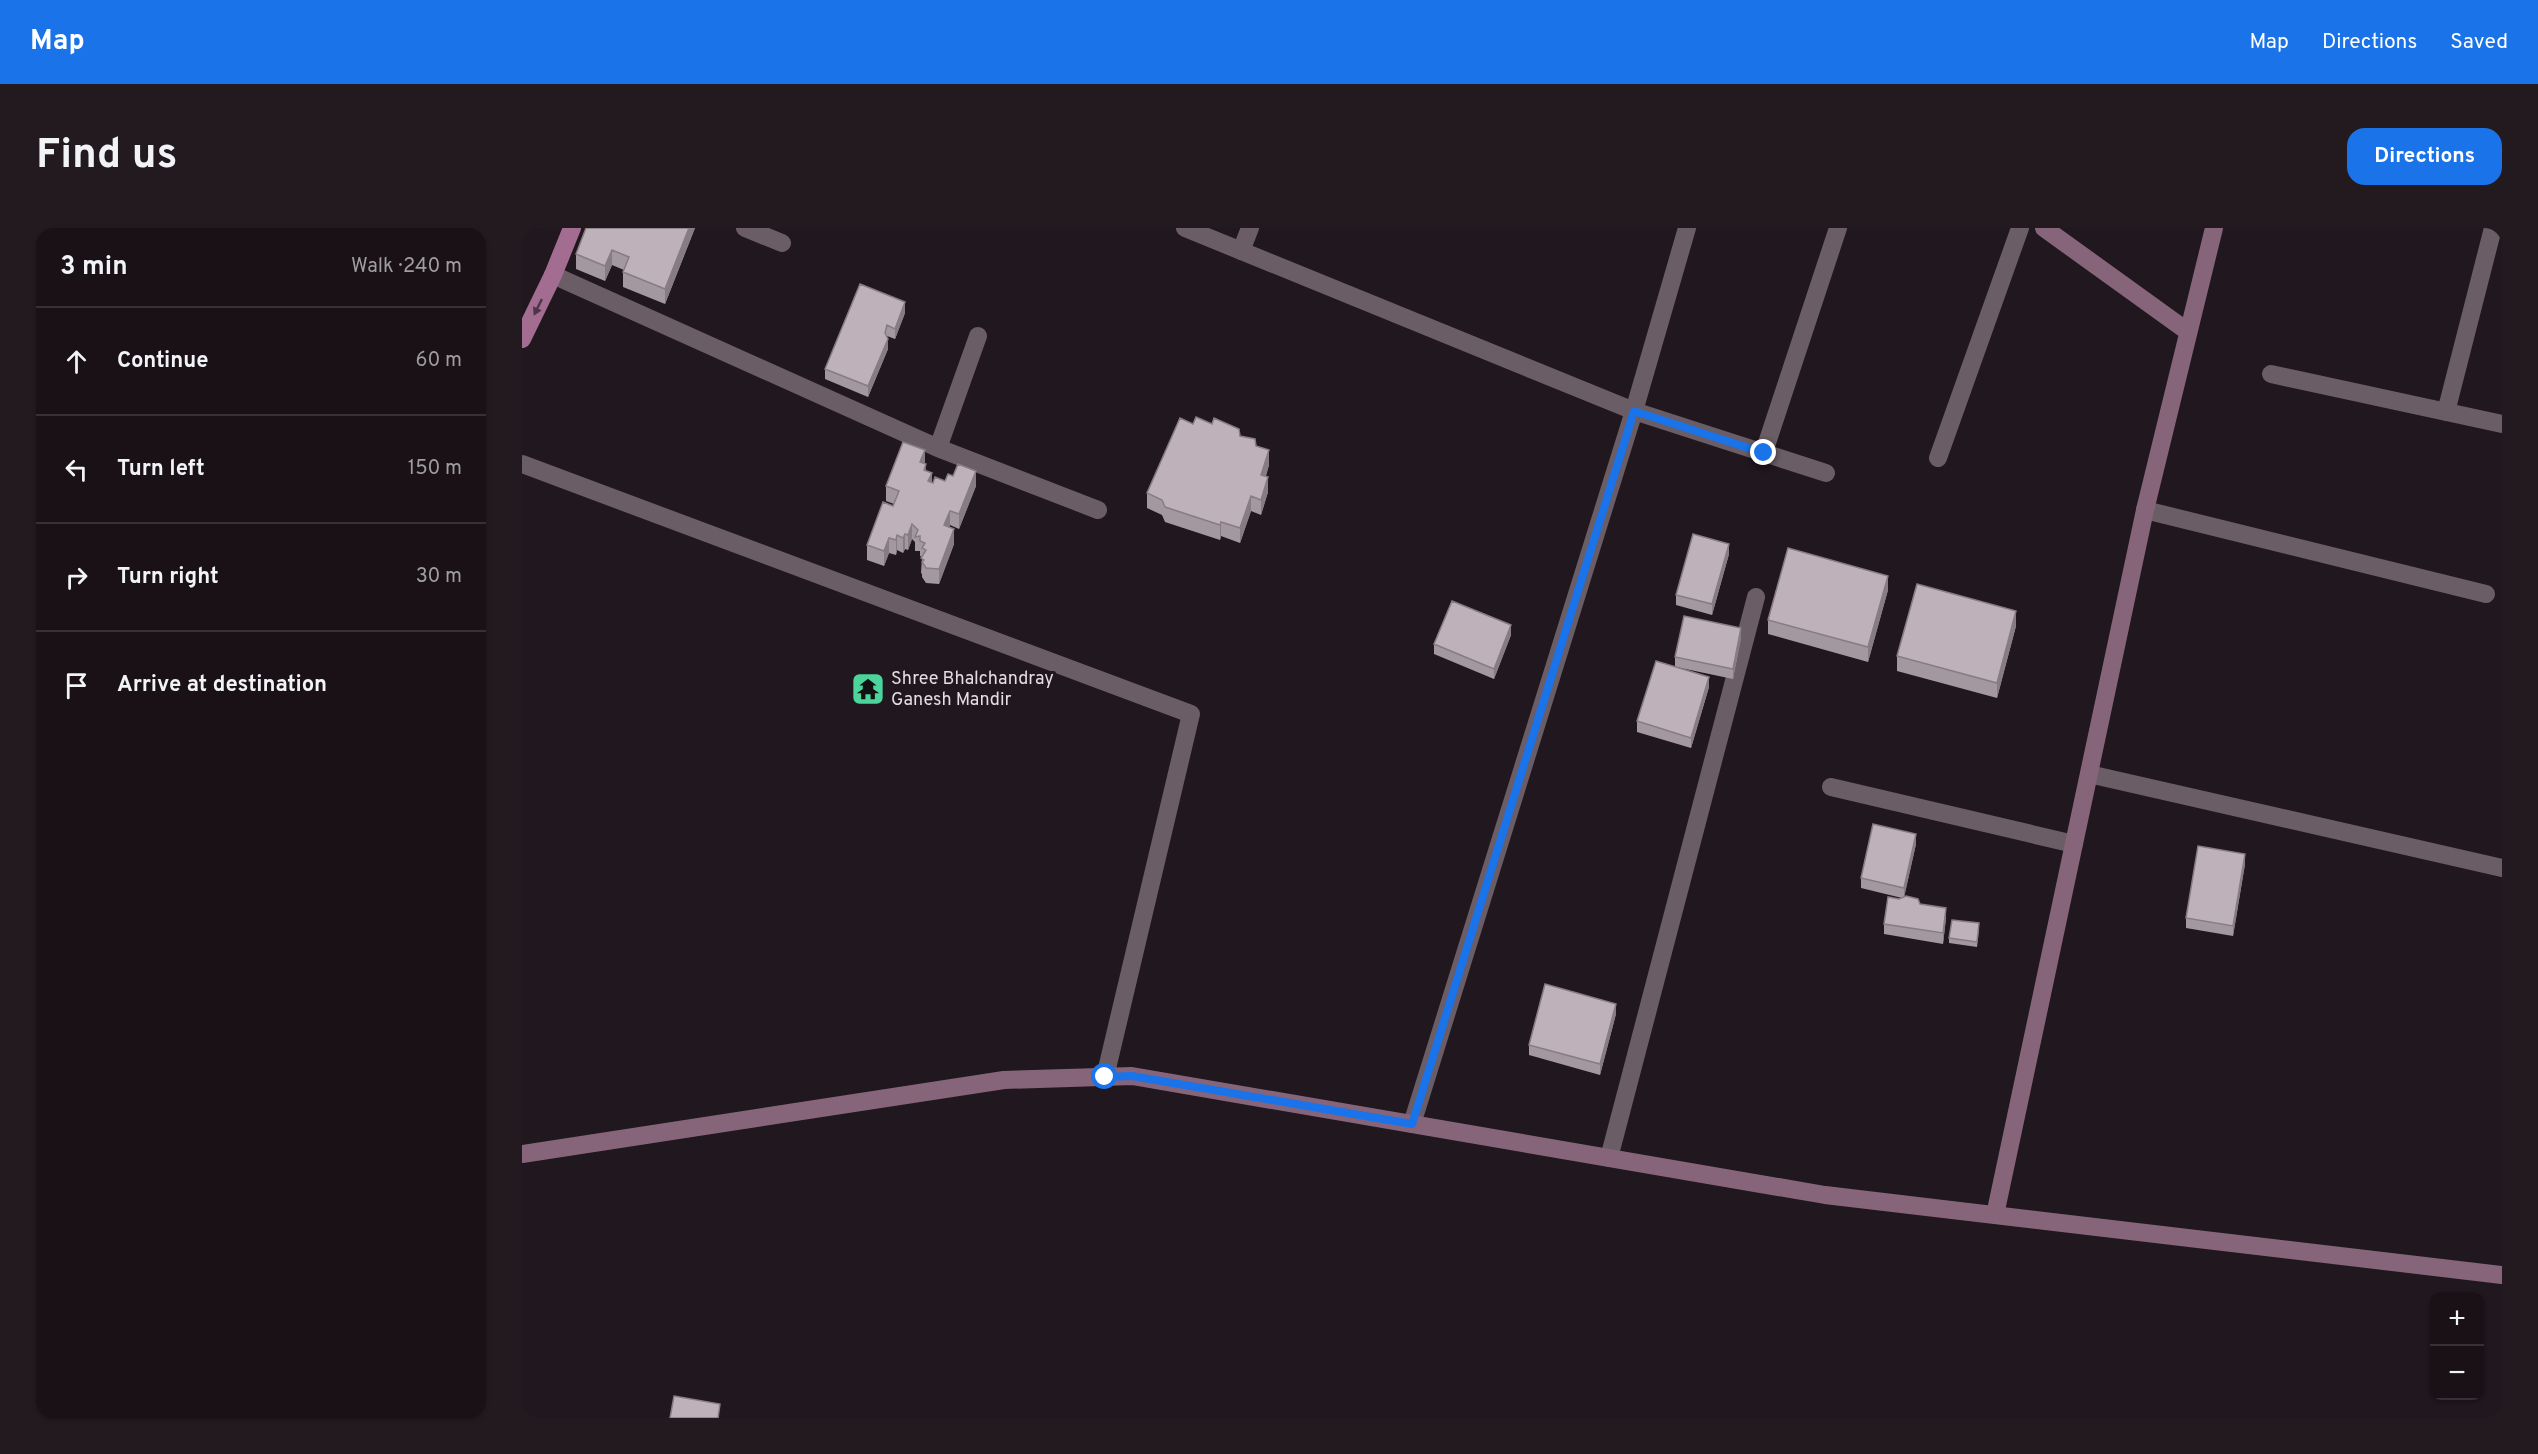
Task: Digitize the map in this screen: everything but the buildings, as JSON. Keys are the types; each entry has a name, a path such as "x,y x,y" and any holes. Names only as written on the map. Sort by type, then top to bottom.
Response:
{"main road":[{"path":"522,339 554,275 572,228"}],"street":[{"path":"745,228 782,243"},
{"path":"1185,228 1634,411 1826,473"},
{"path":"1241,251 1250,228"},
{"path":"1412,1124 1634,411 1687,228"},
{"path":"1764,453 1838,228"},
{"path":"1938,458 2020,228"},
{"path":"2044,228 2187,331"},
{"path":"1995,1215 2145,510 2214,228"},
{"path":"2446,412 2493,228"},
{"path":"554,275 938,448 1098,510"},
{"path":"938,448 978,336"},
{"path":"2271,374 2502,424"},
{"path":"522,464 1191,714 1105,1077"},
{"path":"2145,510 2486,594"},
{"path":"1609,1158 1756,597"},
{"path":"2089,774 2502,868"},
{"path":"1831,787 2074,844"},
{"path":"522,1154 1004,1080 1132,1076 1825,1195 2502,1275"}],"place":[{"name":"Shree Bhalchandray Ganesh Mandir","path":"868,689"}],"route":[{"path":"1105,1077 1132,1076 1412,1124 1634,411 1764,453"}]}
